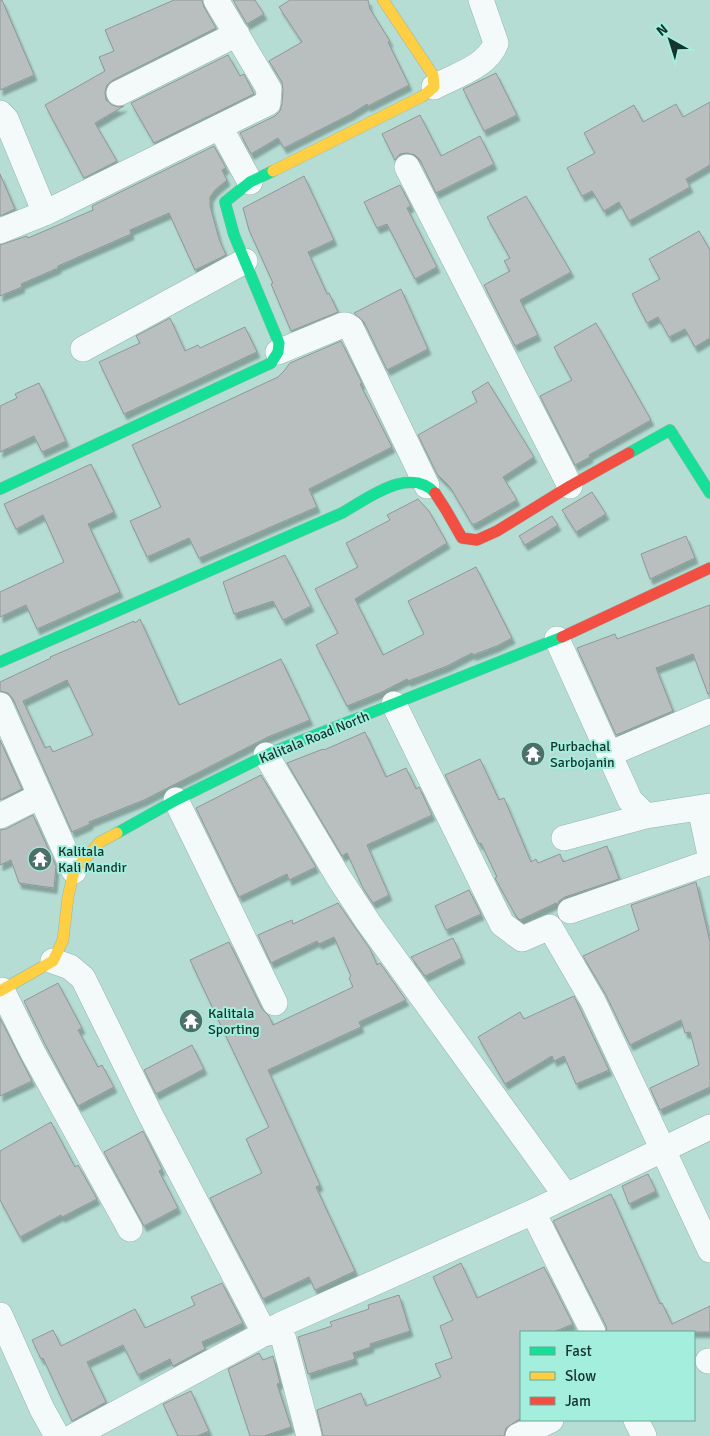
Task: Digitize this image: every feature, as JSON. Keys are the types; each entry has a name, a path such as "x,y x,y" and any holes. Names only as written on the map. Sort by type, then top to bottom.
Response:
{"street":[{"path":"0,231 45,213 268,103 269,88 216,0"},
{"path":"383,0 433,75 434,86"},
{"path":"0,489 270,363 278,352 279,343 244,261 225,202 250,182 423,96 434,86 482,62 492,52 496,43 481,0"},
{"path":"119,93 236,34"},
{"path":"0,113 6,119 45,213"},
{"path":"220,127 250,182"},
{"path":"407,167 570,486"},
{"path":"83,349 244,261"},
{"path":"278,352 343,325 351,328 427,486 438,497 462,538 477,540 497,531 570,486 670,430 710,493"},
{"path":"0,662 342,513 395,484 410,481 427,486"},
{"name":"Kalitala Road North","path":"53,961 63,940 68,897 74,871 100,842 176,800 266,756 557,640 710,568"},
{"path":"557,640 630,800 646,816"},
{"path":"394,704 502,924 522,938 550,927 592,1001 710,1250"},
{"path":"0,705 74,871"},
{"path":"609,754 710,711"},
{"path":"266,756 335,872 364,915 566,1196"},
{"path":"0,816 40,796"},
{"path":"176,800 275,1003"},
{"path":"564,838 646,816 705,807 710,855"},
{"path":"570,911 710,862"},
{"path":"130,1229 1,991 53,961 70,967 83,978 151,1116 273,1330 309,1436"},
{"path":"74,1436 273,1330 533,1212 710,1127"},
{"path":"533,1212 592,1331"},
{"path":"0,1315 42,1409 57,1436"},
{"path":"518,1436 549,1421"},
{"path":"636,1421 644,1436"}],"building":[{"path":"0,0 2,0 34,75 0,90"},
{"path":"174,0 202,0 216,28 113,80 107,85 105,92 106,100 118,107 124,106 95,123 117,161 84,178 45,105 105,71 99,57 114,51 105,30"},
{"path":"233,0 255,0 264,14 247,24"},
{"path":"290,0 368,0 370,9 390,41 388,42 409,85 368,106 367,104 284,148 278,138 251,154 240,133 275,116 280,111 282,104 282,82 269,61 302,42 279,7"},
{"path":"228,55 240,76 244,74 254,94 154,143 131,103"},
{"path":"496,73 517,115 484,131 463,89"},
{"path":"710,102 710,165 686,179 690,187 629,221 619,202 604,211 592,191 582,196 567,168 595,153 584,133 634,105 643,122 676,104 683,117"},
{"path":"420,115 441,156 480,136 494,164 436,193 420,160 415,155 407,153 400,154 395,160 382,134"},
{"path":"214,146 226,168 222,170 227,180 210,197 210,206 219,239 226,255 195,270 169,213 130,230 131,234 58,266 58,268 21,284 22,287 0,296 0,245 27,236 28,238 93,210 92,206"},
{"path":"0,174 15,209 0,216"},
{"path":"304,176 334,240 308,252 327,294 329,293 338,312 291,331 271,284 273,283 249,230 243,208"},
{"path":"400,185 411,206 407,208 437,267 415,279 387,224 377,228 364,202"},
{"path":"526,196 571,272 520,300 538,335 515,346 484,285 510,271 504,261 510,258 487,217"},
{"path":"699,231 710,250 710,338 695,347 685,329 669,337 658,317 647,323 632,294 660,279 649,259"},
{"path":"401,289 428,349 387,370 364,322 354,313"},
{"path":"170,318 185,351 198,345 200,348 245,327 257,352 124,414 99,362 140,343 136,336"},
{"path":"596,323 651,420 575,465 540,396 572,380 554,347"},
{"path":"341,341 362,383 360,384 392,447 309,489 317,507 199,558 189,538 147,557 130,521 161,507 132,445 278,377 290,363"},
{"path":"488,382 534,457 503,477 517,500 472,524 450,487 437,474 418,435 477,402 472,392"},
{"path":"39,383 66,441 42,452 34,436 0,452 0,406 17,398 15,394"},
{"path":"91,464 114,512 88,524 120,592 37,629 26,605 0,617 0,592 64,562 43,515 16,529 4,504"},
{"path":"592,492 606,514 576,532 562,510"},
{"path":"418,499 429,511 447,543 355,599 383,655 424,634 408,601 476,567 512,638 473,655 472,653 447,666 408,681 407,679 382,692 347,706 316,645 338,633 315,589 358,567 346,543 390,520 387,515"},
{"path":"552,516 558,525 525,545 519,536"},
{"path":"686,536 695,558 650,579 641,554"},
{"path":"285,555 311,606 283,620 273,601 234,614 223,582"},
{"path":"710,605 710,693 708,694 693,654 656,668 673,711 616,735 577,648 615,634 617,639"},
{"path":"140,619 179,705 281,659 310,720 268,737 144,800 89,822 90,824 72,832 13,699 8,693 0,691 0,682 50,657 134,621 135,623","holes":["67,680 93,735 53,752 50,746 45,748 23,701"]},
{"path":"365,732 386,777 406,768 416,789 419,787 432,815 367,845 389,895 373,903 363,888 347,853 342,856 287,763 324,750"},
{"path":"0,740 22,789 0,800"},
{"path":"480,759 499,800 504,798 531,862 536,859 538,863 560,854 563,862 607,846 619,879 565,897 559,901 557,906 556,903 520,920 495,878 497,877 481,843 479,844 445,775"},
{"path":"261,775 316,867 289,880 287,874 239,897 196,808"},
{"path":"33,815 56,866 54,888 19,883 11,860 0,865 0,830 6,829"},
{"path":"696,882 710,942 710,1087 660,1110 650,1088 699,1065 690,1032 685,1033 681,1020 630,1045 606,995 583,956 639,930 631,905"},
{"path":"469,890 481,914 446,930 435,906"},
{"path":"338,903 370,949 377,965 380,963 406,1000 359,1022 361,1027 268,1070 320,1185 316,1187 355,1271 315,1290 309,1277 263,1299 210,1198 262,1173 246,1139 269,1127 190,960 229,942 262,1009 269,1016 273,1025 353,987 349,978 351,976 334,937 319,944 317,941 271,963 258,935 292,920 293,924"},
{"path":"453,938 462,958 425,976 411,957"},
{"path":"58,983 82,1028 78,1030 98,1067 102,1065 114,1087 78,1106 24,1001"},
{"path":"574,996 609,1070 576,1084 564,1056 554,1061 552,1056 505,1084 478,1037 520,1012 524,1019"},
{"path":"0,1018 32,1081 0,1096"},
{"path":"192,1045 204,1069 156,1094 144,1070"},
{"path":"51,1122 75,1167 78,1165 97,1199 62,1217 61,1215 20,1237 0,1200 0,1151"},
{"path":"143,1131 162,1169 159,1171 178,1208 144,1226 104,1152"},
{"path":"648,1174 656,1191 629,1204 622,1186"},
{"path":"611,1194 660,1304 662,1303 672,1324 710,1306 710,1332 607,1331 553,1221"},
{"path":"461,1263 477,1298 544,1267 573,1324 556,1331 520,1331 520,1419 506,1428 504,1436 323,1436 317,1410 361,1393 366,1406 441,1377 435,1364 452,1358 440,1326 453,1320 433,1277"},
{"path":"222,1283 243,1323 202,1342 205,1349 173,1366 170,1359 138,1375 123,1345 87,1362 106,1402 72,1421 43,1358 41,1359 32,1340 53,1330 61,1346 135,1309 145,1328 195,1305 191,1297"},
{"path":"399,1295 410,1331 370,1344 371,1347 353,1353 355,1359 308,1374 298,1337 332,1326 330,1322 369,1309 368,1305"},
{"path":"259,1353 263,1360 273,1356 280,1383 277,1384 291,1427 264,1436 250,1436 228,1369"},
{"path":"191,1391 209,1431 197,1436 178,1436 163,1404"}],"traffic: fast":[{"path":"0,489 271,363 278,352 279,343 234,235 225,202 250,182 273,171"},
{"path":"629,453 670,430 710,493"},
{"path":"0,662 342,513 388,487 413,482 425,485 435,493"},
{"path":"117,833 176,800 275,751 562,637"}],"traffic: slow":[{"path":"273,171 423,96 434,87 433,75 383,0"},
{"path":"0,991 53,961 63,940 68,897 74,871 100,842 117,833"}],"traffic: jam":[{"path":"435,493 462,538 477,540 497,531 570,486 629,453"},
{"path":"562,637 710,568"}],"place":[{"name":"Purbachal Sarbojanin","path":"533,754"},
{"name":"Kalitala Kali Mandir","path":"40,859"},
{"name":"Kalitala Sporting","path":"191,1021"}]}
